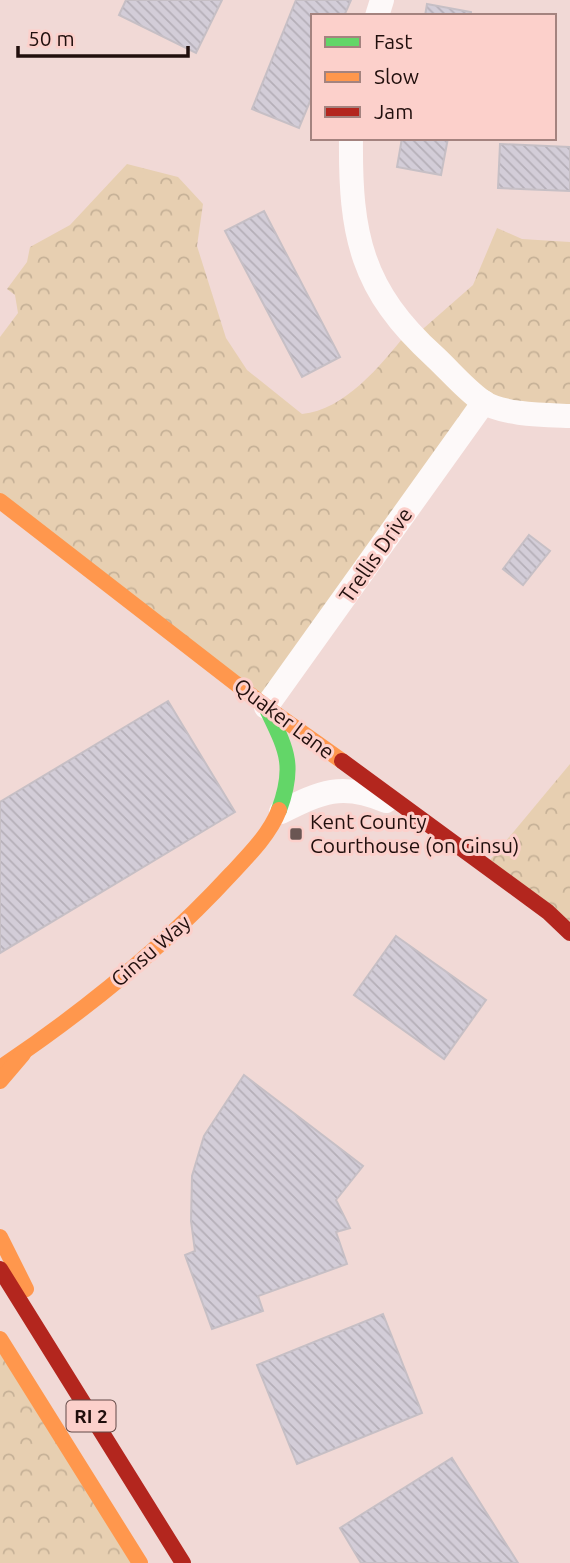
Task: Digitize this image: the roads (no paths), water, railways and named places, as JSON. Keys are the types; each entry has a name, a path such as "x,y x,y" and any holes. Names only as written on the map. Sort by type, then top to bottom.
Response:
{"street":[{"path":"351,140 353,210 358,238 373,281 384,302 411,336 484,402 532,415 570,416"},
{"name":"Trellis Drive","path":"266,707 484,402"},
{"name":"Quaker Lane","path":"0,501 266,707 548,912 570,933"},
{"name":"Ginsu Way","path":"0,1068 23,1054 112,985 185,923 238,866 281,812 289,785 290,769 266,707"},
{"name":"Ginsu Way","path":"281,812 323,791 342,790 371,794 410,811"},
{"path":"0,1061 23,1054"},
{"path":"0,1081 23,1054"},
{"path":"0,1237 80,1398"},
{"name":"RI 2","path":"0,1269 183,1563"},
{"name":"RI 2","path":"0,1339 140,1563"}],"place":[{"name":"Kent County Courthouse (on Ginsu)","path":"296,834"}]}
